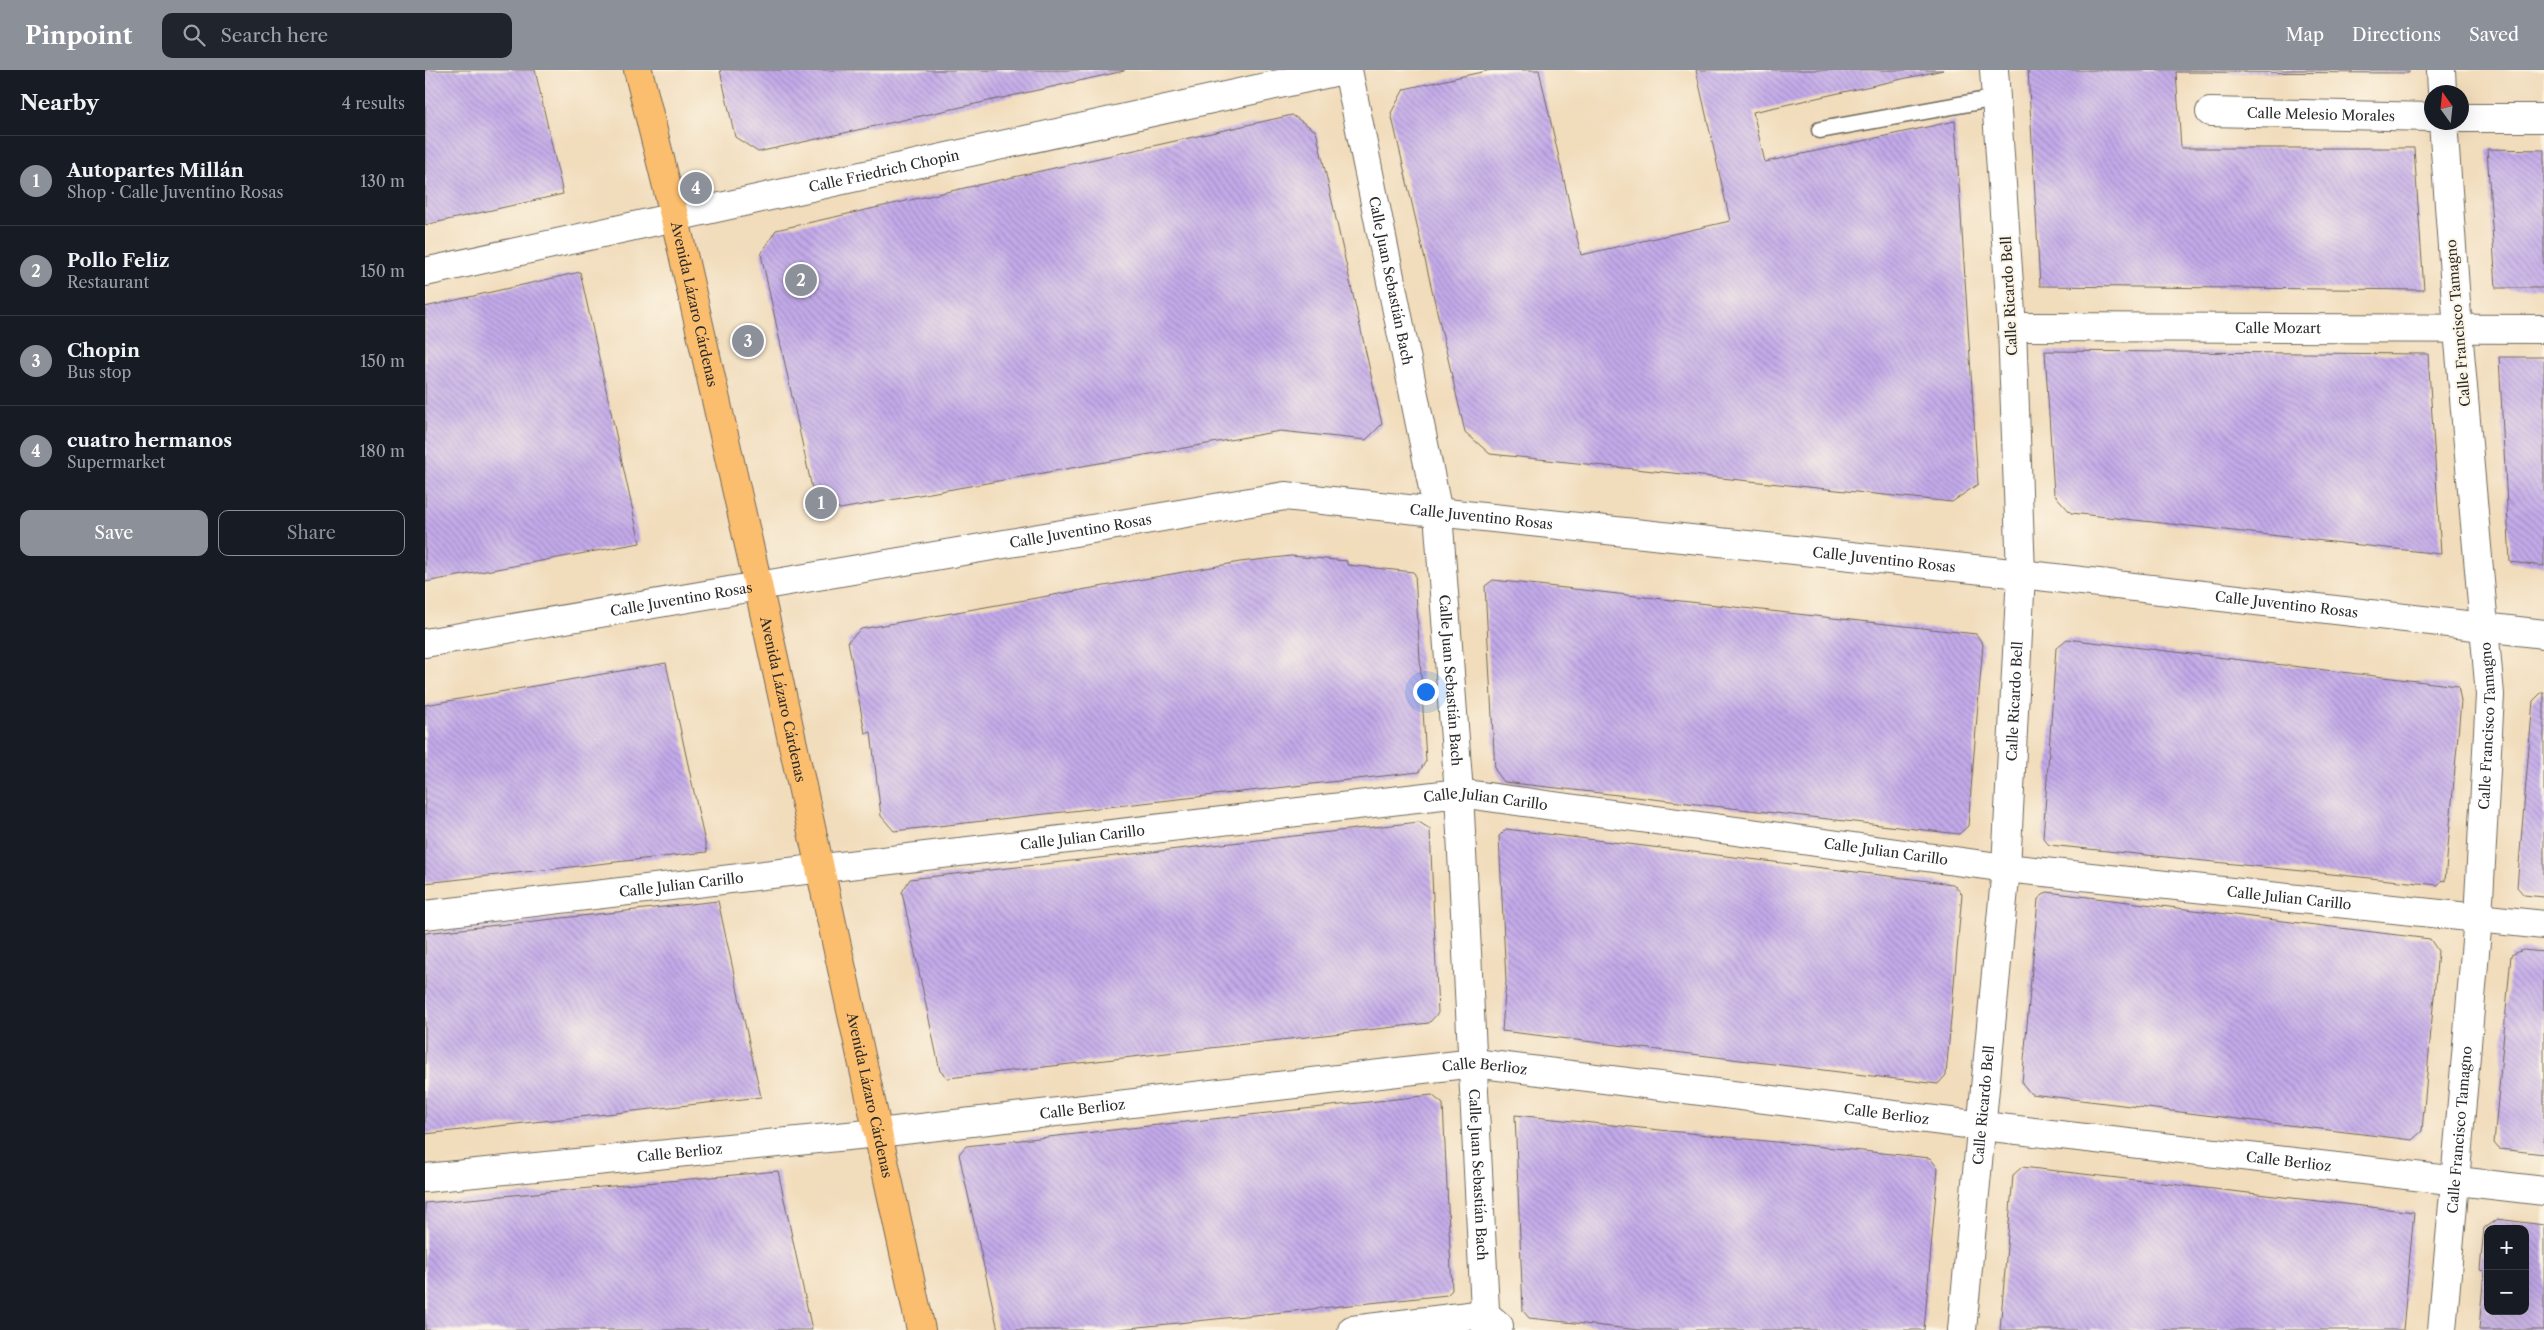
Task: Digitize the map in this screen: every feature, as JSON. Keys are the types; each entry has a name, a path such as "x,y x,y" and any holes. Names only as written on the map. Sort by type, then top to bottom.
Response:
{"main road":[{"name":"Avenida Lázaro Cárdenas","path":"638,70 675,219 758,585 921,1330"}],"street":[{"name":"Calle Friedrich Chopin","path":"425,272 675,219 1343,70"},
{"name":"Calle Juan Sebastián Bach","path":"1348,70 1439,513 1459,793 1474,1063 1492,1325"},
{"name":"Calle Ricardo Bell","path":"1962,1330 1983,1126 2006,868 2021,574 2012,327 1994,70"},
{"path":"2441,70 2442,85"},
{"name":"Calle Melesio Morales","path":"2210,112 2424,117"},
{"path":"2469,118 2544,118"},
{"name":"Calle Francisco Tamagno","path":"2443,1330 2478,918 2490,694 2486,627 2458,330 2444,130"},
{"name":"Calle Mozart","path":"2012,327 2544,329"},
{"name":"Calle Juventino Rosas","path":"425,643 1285,496 2021,574 2544,634"},
{"name":"Calle Julian Carillo","path":"425,915 1459,793 2006,868 2544,925"},
{"name":"Calle Berlioz","path":"425,1178 878,1133 1474,1063 1983,1126 2544,1191"},
{"path":"1352,1330 1492,1325"}],"lane":[{"path":"1820,130 1997,98"}],"building":[{"path":"425,70 535,70 563,194 425,225"},
{"path":"720,70 1124,71 758,152 735,137"},
{"path":"1491,70 1539,70 1581,255 1730,221 1696,70 1943,70 1753,112 1765,162 1955,121 1978,484 1952,502 1490,454 1465,432 1391,113 1404,89"},
{"path":"2028,70 2409,70 2409,73 2176,72 2181,148 2414,148 2424,290 2040,286"},
{"path":"1292,115 1316,131 1323,161 1382,424 1366,440 1280,431 840,509 813,493 761,254 776,230"},
{"path":"2487,149 2544,150 2544,288 2496,288"},
{"path":"580,272 640,543 425,582 425,307"},
{"path":"2045,351 2428,354 2441,554 2071,513 2054,494"},
{"path":"2499,357 2544,357 2544,566 2510,562"},
{"path":"1291,556 1347,561 1347,565 1413,572 1415,574 1426,761 1419,772 894,831 881,816 871,732 865,733 848,641 861,629 1240,562"},
{"path":"1493,580 1976,634 1983,644 1968,826 1959,834 1504,782 1495,770 1490,681 1485,586"},
{"path":"2067,639 2458,686 2461,701 2445,881 2442,880 2438,885 2049,845 2043,838 2056,648"},
{"path":"666,663 707,852 425,883 425,705"},
{"path":"2541,693 2544,693 2544,897 2524,895 2517,887 2533,701"},
{"path":"1419,822 1430,829 1438,1013 1429,1023 948,1078 940,1071 902,892 910,879"},
{"path":"1506,829 1953,884 1962,894 1946,1075 1938,1084 1502,1031 1506,981 1499,836"},
{"path":"2047,892 2430,939 2438,951 2422,1131 2412,1140 2031,1094 2022,1083 2038,899"},
{"path":"718,901 761,1097 425,1134 425,933"},
{"path":"2523,950 2544,952 2544,1154 2499,1149 2494,1143 2511,955"},
{"path":"1432,1095 1443,1104 1452,1290 1447,1295 1110,1330 998,1330 959,1154 966,1146"},
{"path":"1515,1115 1930,1158 1938,1168 1924,1330 1639,1330 1529,1318 1523,1311"},
{"path":"2022,1167 2414,1212 2403,1330 2000,1330 2013,1175"},
{"path":"778,1171 812,1330 425,1330 425,1203"},
{"path":"2497,1219 2544,1225 2544,1330 2479,1330 2484,1271 2484,1315 2529,1315 2529,1225 2488,1225"},
{"path":"2484,1228 2484,1271 2480,1270"}],"place":[{"name":"cuatro hermanos","path":"696,188"},
{"name":"Pollo Feliz","path":"801,280"},
{"name":"Chopin","path":"748,341"},
{"name":"Autopartes Millán","path":"821,503"}]}
